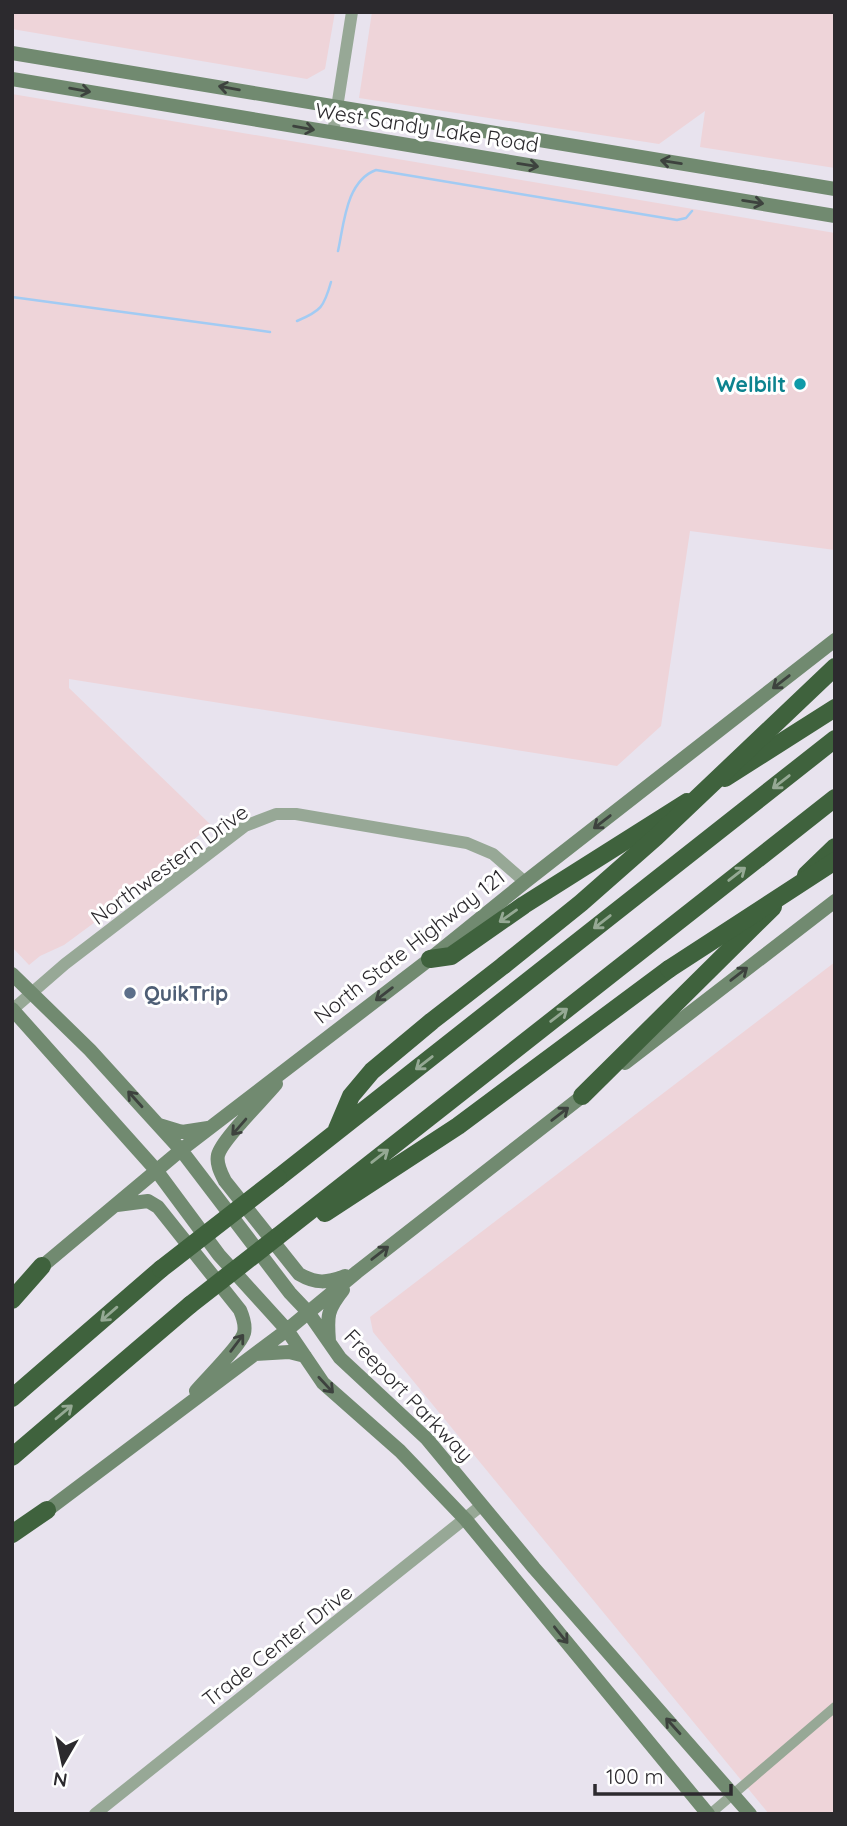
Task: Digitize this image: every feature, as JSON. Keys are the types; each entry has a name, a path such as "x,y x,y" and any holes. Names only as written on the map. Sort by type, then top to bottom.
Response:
{"highway":[{"path":"336,1132 351,1096 372,1071 580,903 656,837 835,667"},
{"path":"430,959 450,956 524,905 835,708"},
{"path":"12,1398 161,1269 835,739"},
{"path":"12,1457 190,1306 835,797"},
{"path":"582,1096 835,847"},
{"path":"283,1233 302,1228 458,1126 669,969 835,861"},
{"path":"12,1300 41,1266"},
{"path":"12,1536 47,1510"}],"main road":[{"name":"West Sandy Lake Road","path":"12,53 835,189"},
{"name":"West Sandy Lake Road","path":"12,79 835,216"},
{"path":"717,197 722,170"},
{"name":"North State Highway 121","path":"12,1291 181,1150 430,959 835,640"},
{"path":"47,1510 286,1330 582,1096 835,901"},
{"name":"Freeport Parkway","path":"12,974 90,1050 181,1150 290,1293 308,1312 340,1358 427,1438 534,1568 751,1814"},
{"path":"12,1010 156,1170 219,1255 286,1330 323,1383 400,1451 466,1521 709,1814"},
{"path":"300,1057 222,1146 218,1161 220,1171 225,1181 299,1274 320,1283 357,1272"},
{"path":"157,1124 182,1132 209,1128"},
{"path":"131,1142 139,1170 133,1189"},
{"path":"115,1205 148,1201 158,1207 240,1310 244,1320 244,1333 239,1342 177,1413"},
{"path":"329,1343 329,1308 357,1272"},
{"path":"254,1354 289,1352 305,1356"}],"street":[{"path":"333,132 352,12"},
{"name":"Northwestern Drive","path":"12,1010 65,964 245,825 276,814 296,814 467,843 493,854 525,882"},
{"name":"Trade Center Drive","path":"95,1814 482,1506"},
{"path":"709,1814 835,1707"}],"shaded area":[{"path":"12,12 335,12 325,69 307,79 12,29"},
{"path":"372,12 835,12 835,168 700,147 705,111 659,144 359,98"},
{"path":"12,94 835,233 835,550 690,531 661,726 617,766 69,679 69,688 211,825 106,914 64,945 40,956 29,965 12,947"},
{"path":"835,962 835,1814 769,1814 373,1332 370,1317"}],"waterway":[{"path":"338,251 352,193 366,176 376,170 677,220 686,218 692,211"},
{"path":"297,321 320,307 331,282"},
{"path":"12,297 270,332"}],"place":[{"name":"Welbilt","path":"800,384"},
{"name":"QuikTrip","path":"130,993"}]}
